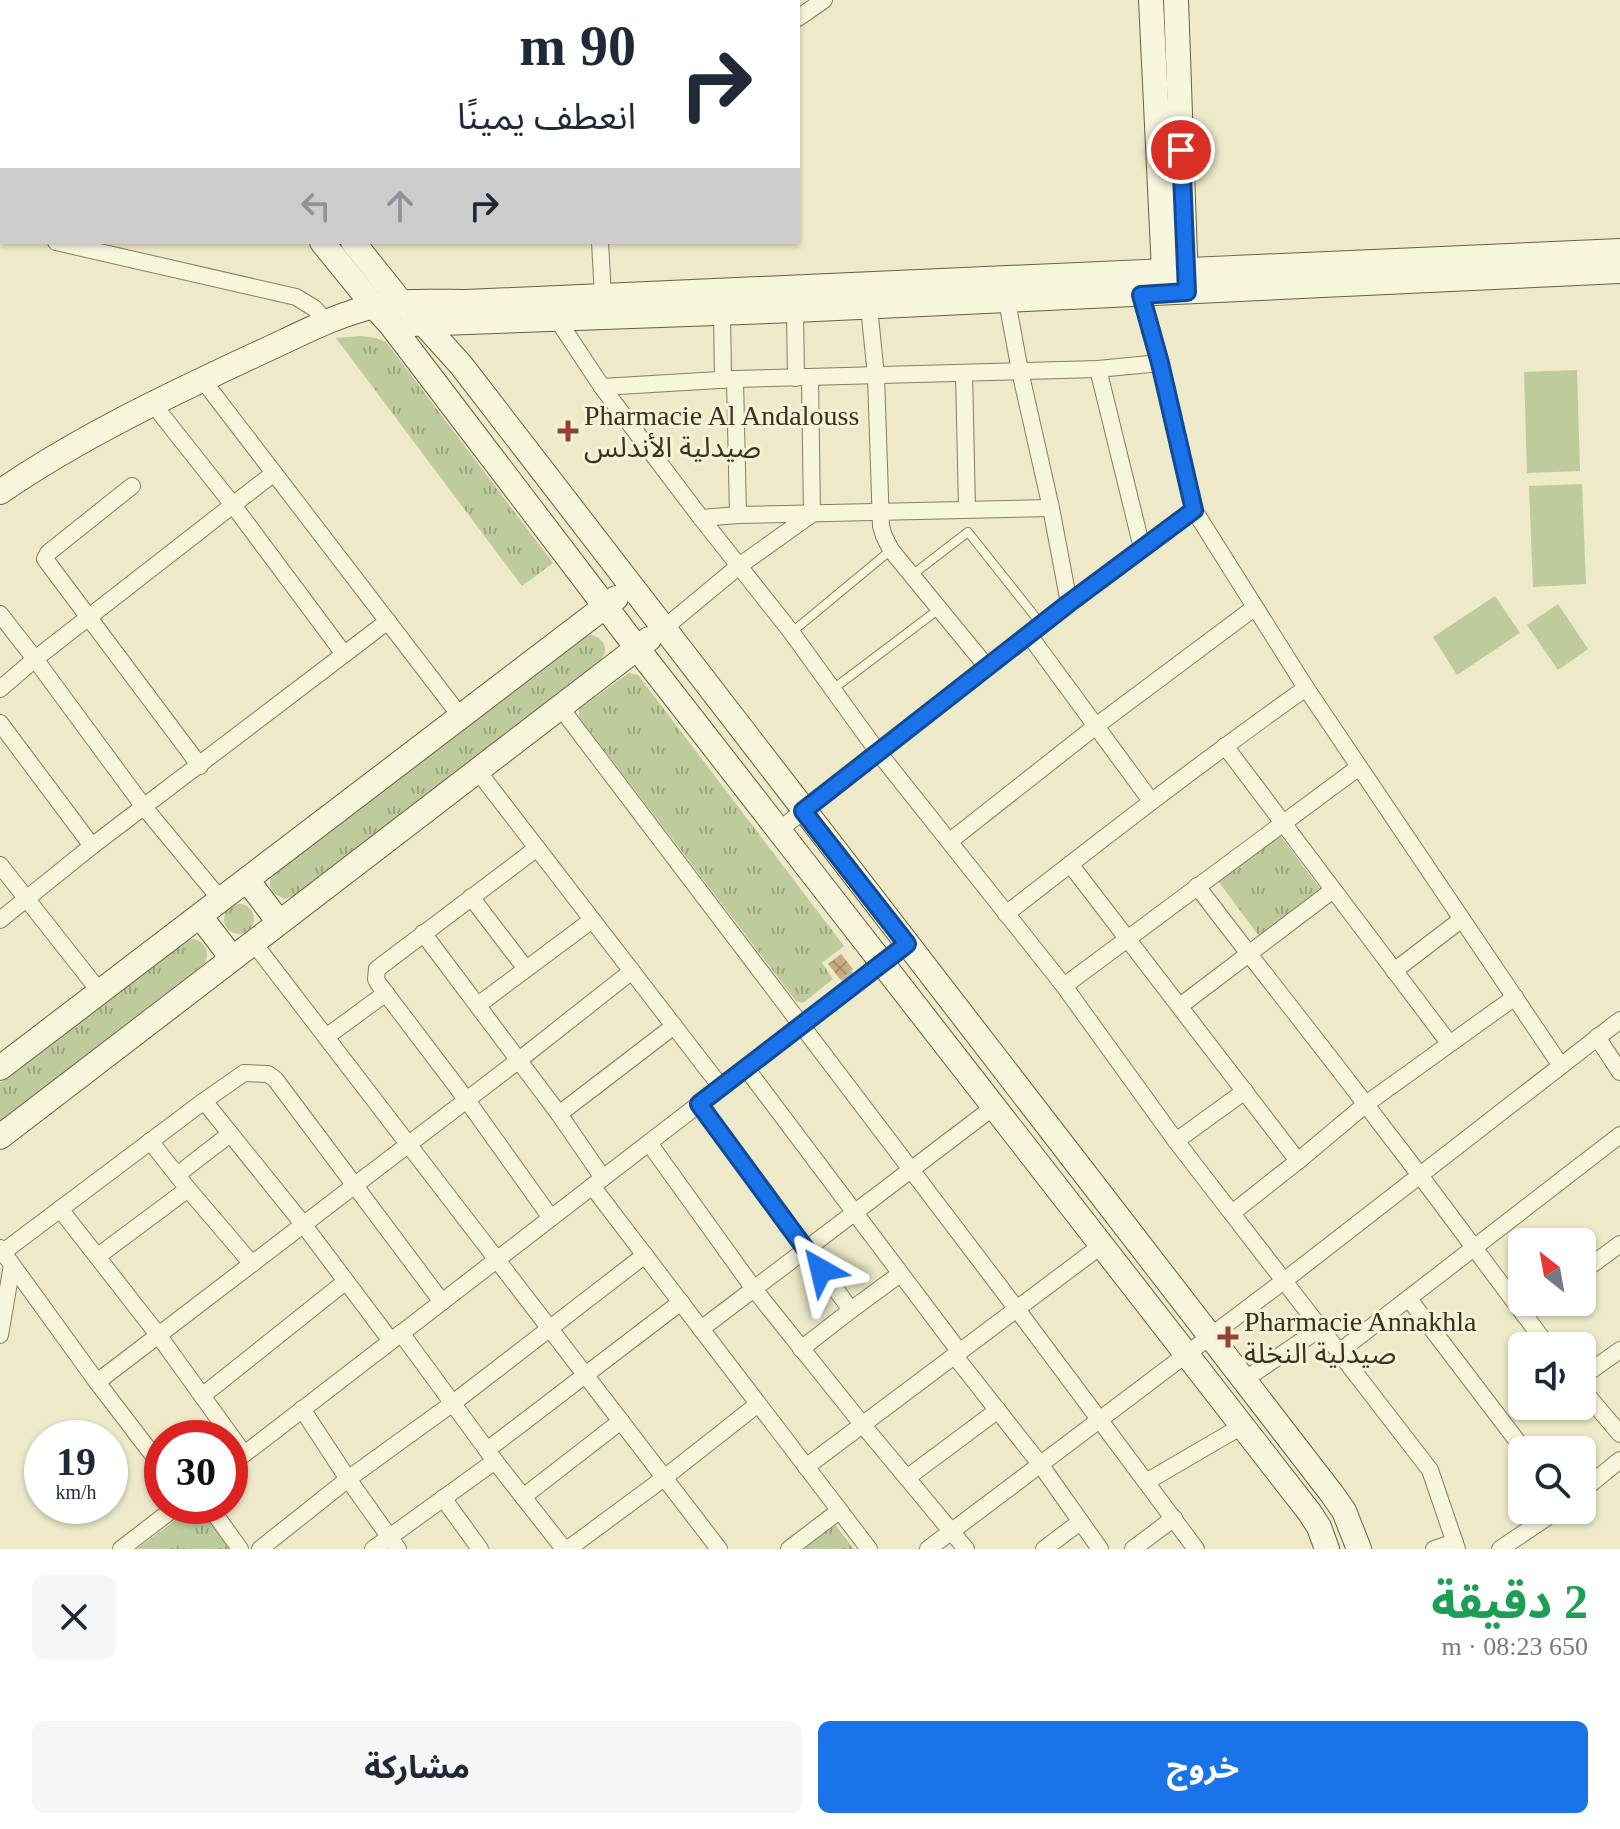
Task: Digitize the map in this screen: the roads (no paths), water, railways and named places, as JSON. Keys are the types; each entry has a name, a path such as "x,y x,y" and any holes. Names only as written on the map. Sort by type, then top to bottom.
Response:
{"main road":[{"path":"1151,0 1179,278"},
{"path":"1176,0 1179,278"},
{"path":"324,244 374,306 424,324 1141,295 1179,278"},
{"path":"354,244 396,313 637,648 1310,1513 1327,1549"},
{"path":"335,319 466,302 1614,261"},
{"path":"0,492 66,450 202,379 335,319 374,306"},
{"path":"461,365 457,348 471,322"},
{"path":"424,324 461,365 1344,1511 1359,1549"},
{"path":"0,1068 631,587"},
{"path":"0,1137 663,629"},
{"path":"247,880 279,922"},
{"path":"200,916 232,958"}],"street":[{"path":"800,17 824,0"},
{"path":"65,244 296,297 335,319"},
{"path":"600,244 603,296"},
{"path":"1141,295 1194,510 1306,688 1561,1066"},
{"path":"1007,301 1069,603"},
{"path":"869,307 876,376 880,512 884,536 891,550 987,667"},
{"path":"795,310 812,514"},
{"path":"722,312 738,515"},
{"path":"557,319 602,387 792,633 878,752 1064,986 1176,1141 1430,1470 1456,1545 1434,1549"},
{"path":"602,387 1098,369 1160,363"},
{"path":"1098,369 1142,548"},
{"path":"964,373 967,509"},
{"path":"202,379 461,717"},
{"path":"153,404 344,654"},
{"path":"0,689 88,616 274,473"},
{"path":"132,486 48,553 47,562 200,766"},
{"path":"701,518 1051,508"},
{"path":"779,830 1069,603 1194,510"},
{"path":"663,629 739,566 812,514"},
{"path":"950,841 1096,726 1254,608"},
{"path":"0,614 144,807 221,900"},
{"path":"0,920 92,846 388,621"},
{"path":"1035,630 1096,726 1151,801"},
{"path":"1006,914 1151,801 1306,688"},
{"path":"560,707 1196,1549"},
{"path":"0,723 92,846"},
{"path":"1225,746 1449,1043"},
{"path":"1064,986 1359,767"},
{"path":"477,770 721,1087"},
{"path":"537,848 377,969 376,979 551,1218"},
{"path":"1070,864 1298,1161"},
{"path":"0,865 100,992"},
{"path":"1197,886 1420,1174 1508,1294"},
{"path":"1180,1006 1333,890"},
{"path":"471,897 526,969"},
{"path":"1394,971 1462,919"},
{"path":"478,1005 592,920"},
{"path":"423,933 559,1114 645,1255 869,1549"},
{"path":"253,942 719,1549"},
{"path":"248,1451 907,944"},
{"path":"97,1382 632,971"},
{"path":"326,1037 386,993"},
{"path":"1232,1213 1366,1104 1515,997"},
{"path":"928,1549 1285,1280 1620,1020"},
{"path":"559,1114 674,1026"},
{"path":"1597,1037 1620,1072"},
{"path":"746,1068 1100,1549"},
{"path":"0,1335 5,1255 60,1209 244,1073 268,1074 275,1079 442,1302"},
{"path":"1176,1141 1245,1091"},
{"path":"204,1101 303,1224 345,1282 453,1403 566,1549 664,1478 758,1404"},
{"path":"699,1104 851,1310"},
{"path":"701,1329 995,1106"},
{"path":"177,1175 230,1134"},
{"path":"1339,1352 1620,1135"},
{"path":"150,1141 252,1264"},
{"path":"649,1143 754,1289 966,1549"},
{"path":"98,1256 188,1189"},
{"path":"60,1209 159,1336 219,1420"},
{"path":"1596,1262 1620,1244"},
{"path":"806,1467 1102,1245"},
{"path":"5,1255 144,1443"},
{"path":"260,1549 645,1255"},
{"path":"801,1349 900,1274"},
{"path":"202,1396 345,1282"},
{"path":"1409,1299 1513,1436"},
{"path":"373,1549 394,1543 585,1375 681,1302"},
{"path":"1525,1316 1537,1332"},
{"path":"1244,1380 1321,1328"},
{"path":"1596,1367 1620,1350"},
{"path":"1596,1406 1620,1434"},
{"path":"302,1409 394,1543"},
{"path":"908,1477 998,1410"},
{"path":"523,1497 621,1421"},
{"path":"1146,1482 1242,1426"},
{"path":"1596,1480 1620,1460"},
{"path":"443,1498 480,1549"},
{"path":"789,1549 839,1511"},
{"path":"1133,1549 1174,1518"},
{"path":"1044,1549 1080,1522"},
{"path":"121,1549 154,1524"},
{"path":"222,1524 240,1549"},
{"path":"1500,1549 1537,1524"}],"lane":[{"path":"967,509 968,532 1035,630"},
{"path":"912,575 968,532"},
{"path":"792,633 891,550"},
{"path":"833,689 939,609"}],"place":[{"name":"Pharmacie Al Andalouss صيدلية الأندلس","path":"568,431"},
{"name":"Pharmacie Annakhla صيدلية النخلة","path":"1228,1337"}]}
